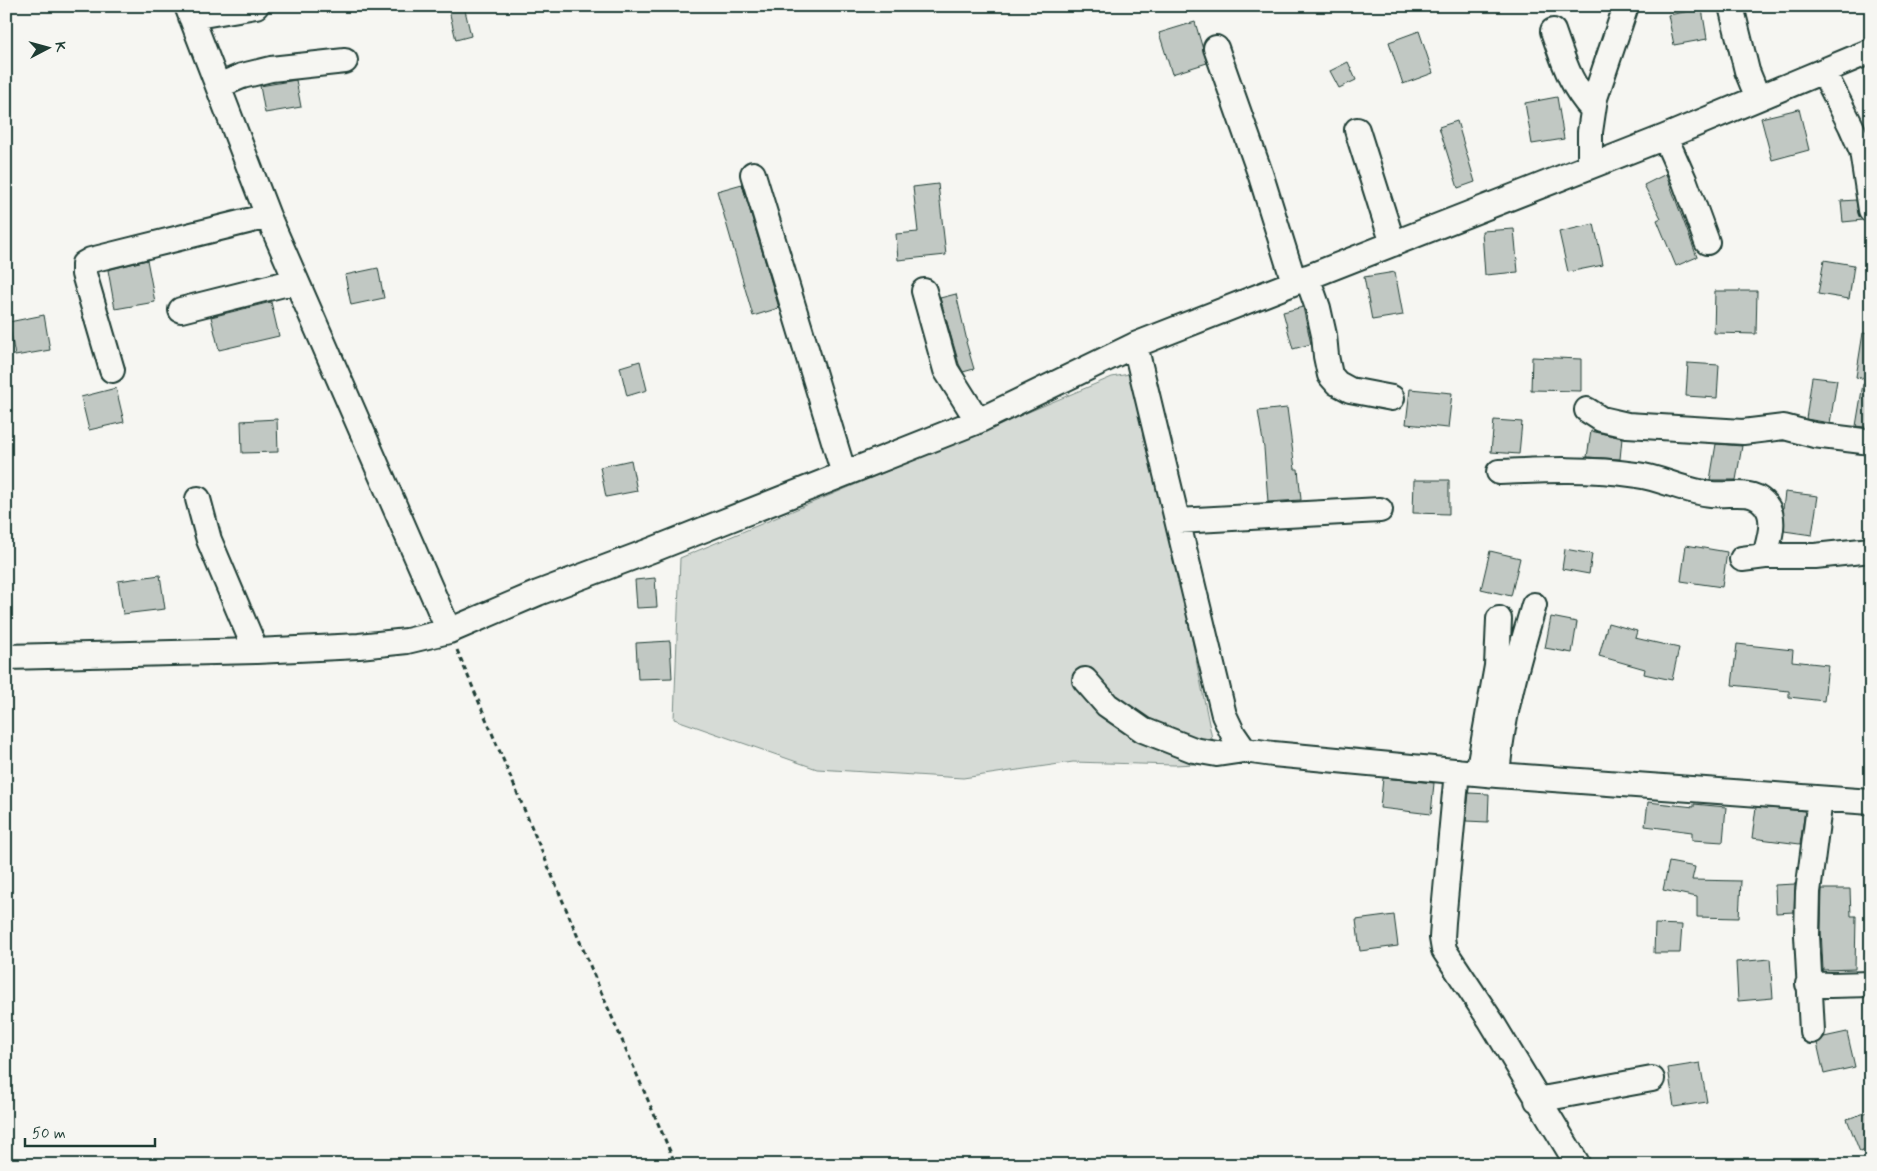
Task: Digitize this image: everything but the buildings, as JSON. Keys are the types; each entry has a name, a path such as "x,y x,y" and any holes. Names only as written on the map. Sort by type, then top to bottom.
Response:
{"street":[{"path":"256,6 189,12 268,216 449,631"},
{"path":"1590,166 1590,132 1595,98 1626,6"},
{"path":"1731,6 1747,70 1758,98"},
{"path":"1553,31 1570,79 1580,96 1593,110"},
{"path":"1216,48 1261,176 1301,280 1318,308 1330,375 1337,383 1350,390 1392,398"},
{"path":"6,657 256,652 359,646 407,641 449,631 538,593 978,421 1135,345 1665,137 1871,51"},
{"path":"218,86 242,76 271,69 346,61"},
{"path":"1823,71 1862,151 1871,210"},
{"path":"1357,130 1393,244"},
{"path":"1665,137 1685,182 1707,242"},
{"path":"753,174 844,474"},
{"path":"112,370 84,274 84,264 91,260 268,216"},
{"path":"181,310 296,280"},
{"path":"924,291 946,370 978,421"},
{"path":"1135,345 1224,715 1232,734 1244,750"},
{"path":"1587,410 1601,419 1627,425 1742,432 1784,427 1814,435 1871,442"},
{"path":"1499,472 1560,469 1639,475 1710,494 1751,495 1763,501 1770,512 1772,522 1765,556"},
{"path":"198,499 209,540 256,652"},
{"path":"1178,521 1380,510"},
{"path":"1742,559 1765,556 1815,556 1871,550"},
{"path":"1477,773 1500,746 1510,690 1534,605"},
{"path":"1498,620 1497,666 1477,773 1443,922 1442,938 1444,950 1492,1021 1537,1100 1578,1165"},
{"path":"1085,680 1107,705 1143,730 1194,750 1218,754 1244,750 1477,773 1871,802"},
{"path":"1812,1031 1808,984 1808,892 1820,799"},
{"path":"1808,984 1830,986 1871,984"},
{"path":"1537,1100 1652,1079"}],"path":[{"path":"449,631 599,988 676,1165"}],"shaded area":[{"path":"1129,374 1141,389 1217,763 1174,765 1073,762 963,778 817,769 674,719 680,558 1112,377"}]}
